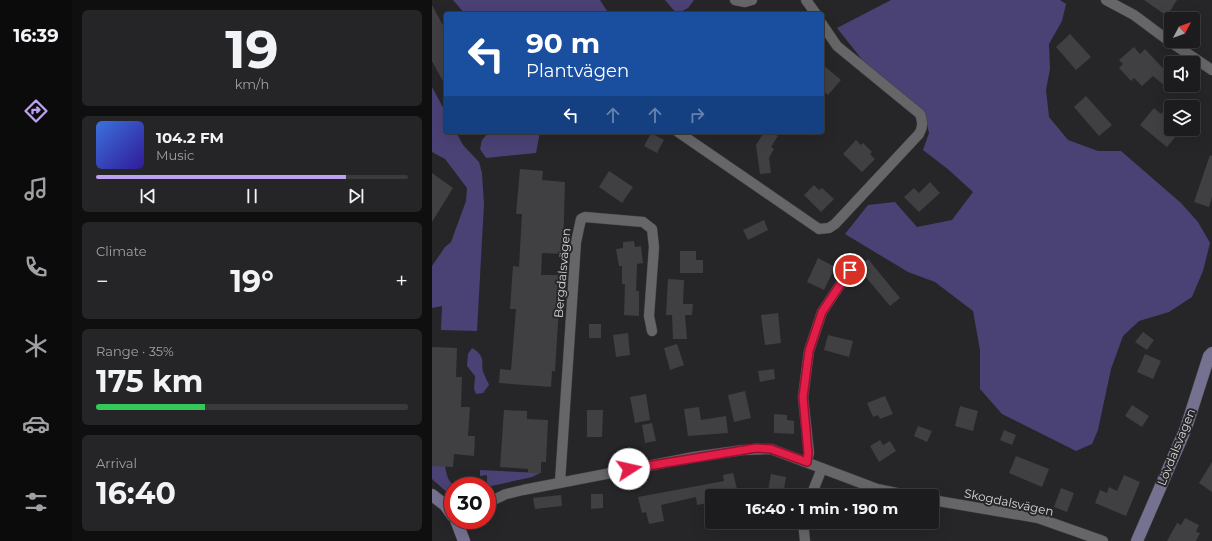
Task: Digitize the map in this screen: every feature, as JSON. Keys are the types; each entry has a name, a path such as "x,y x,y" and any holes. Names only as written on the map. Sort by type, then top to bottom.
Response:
{"street":[{"path":"735,0 745,2 752,0"},
{"path":"806,0 815,12"},
{"path":"1106,0 1134,15 1212,70"},
{"path":"681,134 819,230 829,228 835,224 919,134 922,127 922,120 920,114 837,46 824,27"},
{"name":"Bergdalsvägen","path":"560,482 576,242 580,224 585,217 643,222 652,229 654,241 650,316 652,331"},
{"path":"807,462 808,453 803,397 809,351 822,312 850,270"},
{"name":"Lövdalsvägen","path":"1138,541 1186,428 1207,362 1212,353"},
{"path":"496,498 506,494 560,482 694,457 756,448 771,449 877,489"},
{"path":"814,489 822,468"},
{"path":"432,494 444,505"},
{"name":"Skogdalsvägen","path":"939,501 1038,518 1103,541"},
{"path":"460,529 464,541"},
{"path":"804,529 805,541"}],"shaded area":[{"path":"453,0 600,0 608,12 463,12"},
{"path":"665,0 694,0 688,8 681,12 675,12"},
{"path":"891,0 1060,0 1066,4 1062,21 1049,44 1050,69 1046,90 1049,117 1068,140 1098,151 1121,151 1181,203 1198,222 1210,243 1203,271 1192,297 1169,312 1139,321 1123,336 1111,369 1098,430 1092,444 1076,451 1002,414 980,389 980,350 973,311 935,282 908,272 845,234 868,205 895,202 917,227 952,220 973,192 949,170 923,150 929,133 926,120 868,67 837,28"},
{"path":"432,87 444,109 444,134 457,134 463,145 479,162 482,173 484,204 477,331 441,330 442,306 432,308 432,266 445,247 451,242 466,201 467,188 445,159 432,152"},
{"path":"487,134 540,134 536,153 486,158 480,149 482,140"},
{"path":"472,348 482,358 483,372 489,385 483,393 476,394 474,389 475,376 467,366 468,354"},
{"path":"432,465 445,466 448,477 444,477 444,490 432,479"},
{"path":"480,470 540,473 532,477 496,485 496,477 487,477 487,475 480,476"}],"building":[{"path":"1144,0 1177,0 1170,12 1164,12 1164,14"},
{"path":"432,5 444,27 444,83 432,61"},
{"path":"1070,34 1091,57 1076,70 1056,47"},
{"path":"1134,47 1140,54 1145,49 1164,69 1164,85 1153,76 1142,86 1134,78 1131,81 1119,68 1123,64 1119,60"},
{"path":"824,66 841,80 828,95 824,92"},
{"path":"1086,96 1112,125 1099,136 1074,107"},
{"path":"1154,108 1161,114 1164,113 1164,136 1176,136 1167,147 1140,125"},
{"path":"650,134 664,140 657,153 644,146"},
{"path":"763,134 774,134 778,136 771,147 774,149 769,158 771,173 760,174 756,145"},
{"path":"856,140 861,145 863,143 872,152 870,154 875,159 862,172 843,154"},
{"path":"1210,155 1212,156 1212,197 1209,207 1194,202"},
{"path":"520,169 543,171 542,180 565,182 563,254 542,253 541,275 561,275 555,371 552,371 551,387 499,383 500,369 511,370 516,309 510,309 513,266 519,267 522,214 516,214"},
{"path":"609,171 633,187 622,203 599,187"},
{"path":"432,173 453,188 432,222"},
{"path":"930,182 940,193 919,212 904,197 914,188 919,193"},
{"path":"814,185 819,190 822,188 834,199 821,212 804,195"},
{"path":"764,220 768,230 748,240 743,230"},
{"path":"634,241 635,247 641,246 643,263 637,264 636,291 639,291 639,316 624,315 625,284 622,284 622,266 619,266 616,249 623,248 623,242"},
{"path":"680,251 696,251 696,260 703,260 703,273 680,273"},
{"path":"818,258 835,267 824,290 807,282"},
{"path":"868,259 900,298 890,306 865,276 860,280 855,274 856,269"},
{"path":"668,279 684,280 683,304 693,304 692,315 685,315 687,339 673,339 672,315 666,315"},
{"path":"778,313 781,343 765,345 761,315"},
{"path":"589,324 601,324 601,338 589,338"},
{"path":"1143,332 1154,340 1147,350 1135,342"},
{"path":"628,333 630,355 616,357 613,335"},
{"path":"828,335 853,341 849,357 824,350"},
{"path":"677,344 684,365 670,370 664,348"},
{"path":"432,347 457,348 456,377 462,377 461,407 470,407 468,436 475,436 474,456 454,454 453,467 432,466"},
{"path":"1145,354 1161,361 1153,379 1137,372"},
{"path":"774,369 775,379 760,382 758,371"},
{"path":"745,391 751,418 734,422 728,395"},
{"path":"646,394 650,420 635,423 630,397"},
{"path":"885,396 893,414 880,419 878,415 873,417 867,403"},
{"path":"1132,405 1149,416 1142,427 1125,416"},
{"path":"960,406 978,411 973,431 955,426"},
{"path":"699,407 701,420 726,416 728,433 688,436 684,409"},
{"path":"504,410 527,411 527,419 548,420 546,462 541,462 541,473 528,473 528,469 500,467"},
{"path":"587,410 603,410 602,437 587,437"},
{"path":"774,414 787,415 787,420 794,421 794,434 774,433"},
{"path":"652,423 656,441 645,443 642,425"},
{"path":"918,426 932,431 927,442 914,436"},
{"path":"1004,430 1016,435 1012,445 1000,440"},
{"path":"880,440 883,445 890,441 896,451 879,462 870,446"},
{"path":"1016,456 1049,469 1042,487 1009,473"},
{"path":"1212,462 1212,492 1199,483"},
{"path":"733,473 737,489 705,489 705,503 697,505 696,497 661,505 664,521 649,524 646,512 642,513 638,497 724,481 723,475"},
{"path":"771,474 786,477 784,489 768,489"},
{"path":"1124,475 1140,482 1126,516 1095,503 1100,490 1107,493 1109,487 1117,491"},
{"path":"1061,488 1074,493 1067,512 1054,507"},
{"path":"591,494 603,494 603,508 591,509"},
{"path":"561,495 562,506 535,509 533,498"},
{"path":"1185,518 1199,525 1196,532 1200,533 1196,541 1167,541 1177,523 1181,525"}],"route":[{"path":"629,469 694,457 756,448 771,449 807,462 808,453 803,397 809,351 822,312 850,270"}]}
